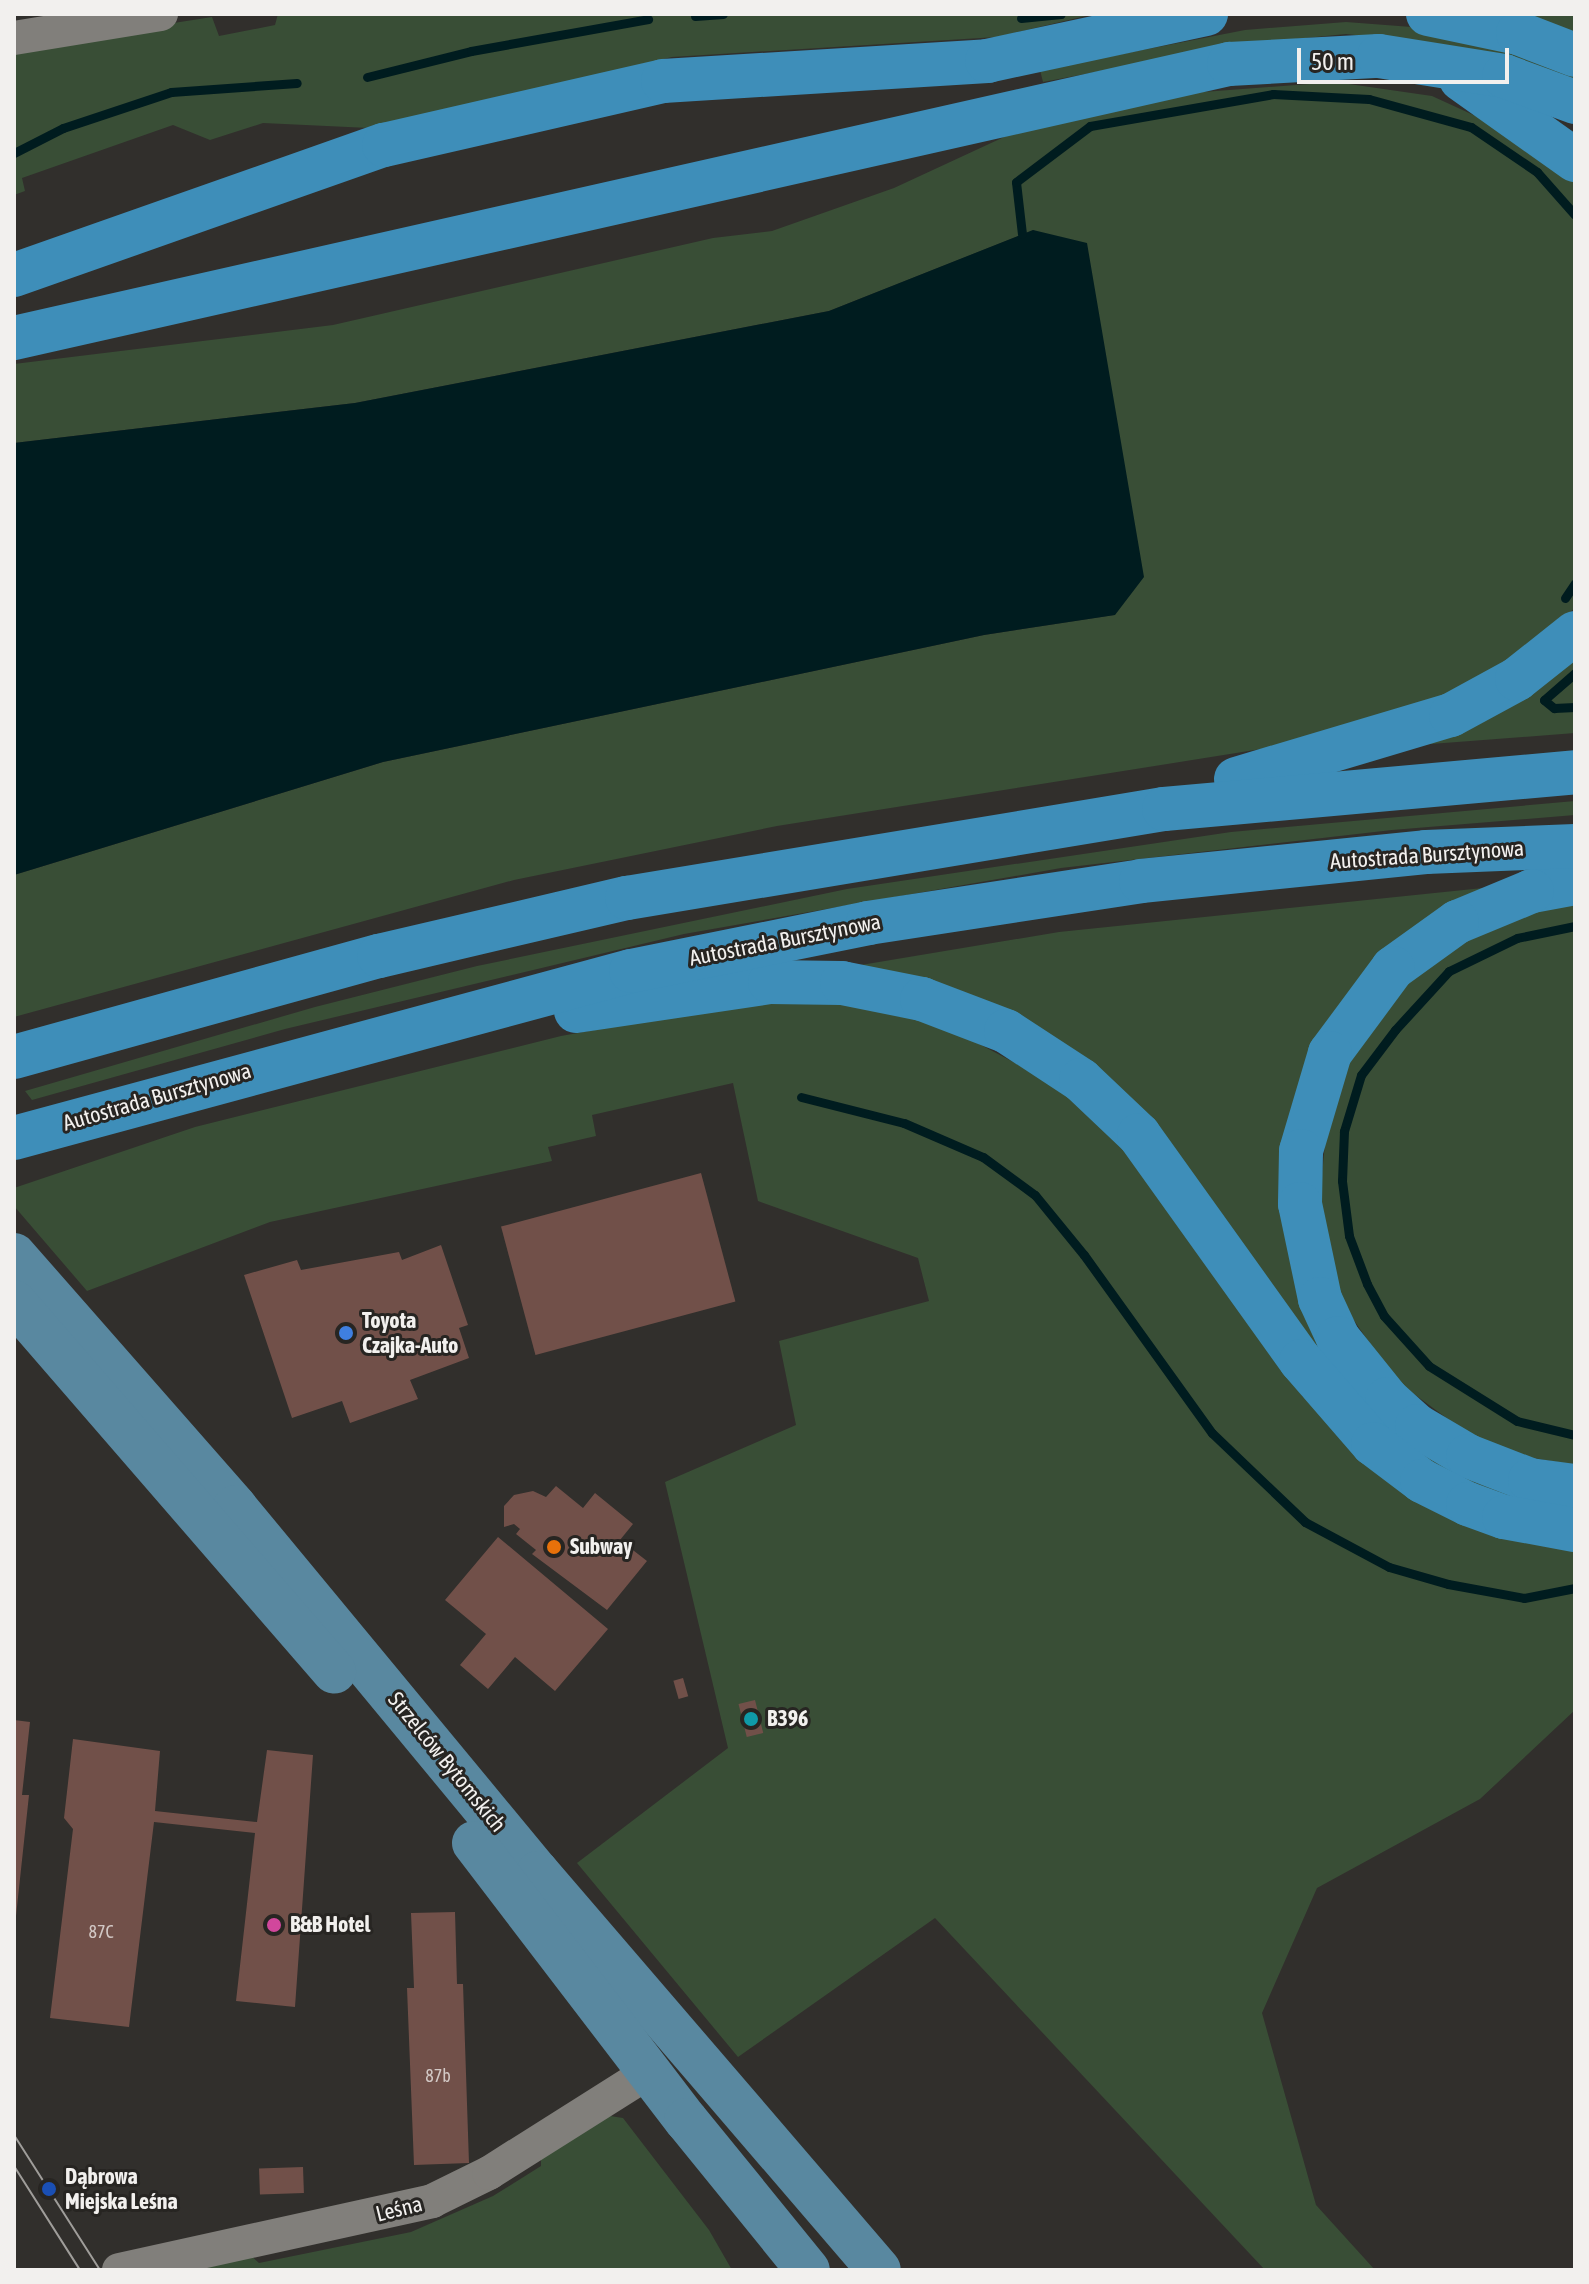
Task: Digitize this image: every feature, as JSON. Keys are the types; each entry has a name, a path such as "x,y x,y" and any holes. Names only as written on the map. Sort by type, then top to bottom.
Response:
{"highway":[{"path":"14,275 384,145 663,81 987,61 1215,14"},
{"path":"1428,14 1518,33 1575,55"},
{"path":"14,338 1180,72 1329,56 1379,56 1449,71 1504,76 1575,102"},
{"path":"1449,71 1575,160"},
{"path":"1063,823 1402,734 1486,697 1575,633"},
{"path":"14,1057 379,956 627,898 1063,823 1296,794 1575,772"},
{"name":"Autostrada Bursztynowa","path":"31,1133 631,971 1000,901 1141,881 1426,852 1575,846"},
{"path":"1575,883 1532,891 1457,922 1393,968 1354,1015 1325,1067 1301,1151 1300,1204 1320,1299 1338,1338 1387,1399 1417,1426 1468,1456 1530,1480 1575,1486"},
{"path":"473,1012 578,1011 770,982 842,983 922,999 1006,1031 1081,1080 1139,1135 1301,1361 1373,1444 1422,1481 1468,1504 1504,1517 1575,1530"}],"main road":[{"name":"Strzelców Bytomskich","path":"14,1255 299,1582 538,1873 879,2270"},
{"name":"Strzelców Bytomskich","path":"14,1302 424,1780 649,2072 808,2270"}],"street":[{"path":"14,38 161,14"},
{"name":"Leśna","path":"119,2270 432,2201 489,2173 649,2072"}],"green space":[{"path":"278,14 1094,14 997,37 672,57 369,128 263,123 210,140 173,125 22,178 25,191 14,195 14,48 212,17 219,36 275,25"},
{"path":"1496,14 1575,14 1575,41"},
{"path":"1346,22 1438,29 1575,70 1575,87 1435,44 1346,34 1243,44 1043,82 1040,70 1245,30"},
{"path":"1335,82 1432,96 1517,135 1575,183 1575,608 1504,666 1422,709 1312,741 777,826 514,880 14,1017 14,875 383,762 984,635 1114,615 1034,230 829,311 355,403 14,443 14,364 333,325 713,238 772,231 894,188 1017,131 1190,93"},
{"path":"1575,653 1575,733 1418,745"},
{"path":"1575,801 1575,815 1392,830 1061,868 684,934 285,1029 32,1100 25,1091 315,1007 477,966 847,889 1231,832"},
{"path":"1483,888 1309,1068 1332,1349 1575,1499 1575,1513 1546,1511 1444,1474 1352,1401 1126,1097 855,966 1059,932"},
{"path":"1575,898 1575,1465 1515,1455 1471,1436 1395,1380 1340,1300 1320,1195 1329,1103 1358,1044 1390,999 1440,953 1517,913"},
{"path":"750,1002 851,1004 945,1026 1066,1090 1116,1137 1303,1397 1575,1546 1575,1710 1480,1799 1317,1888 1262,2013 1316,2205 1375,2270 1265,2270 935,1918 738,2057 577,1863 728,1748 665,1482 796,1425 779,1341 929,1301 918,1258 758,1201 733,1083 592,1115 596,1136 548,1147 552,1161 270,1222 87,1291 14,1206 14,1188 195,1127 561,1036"},
{"path":"610,2116 623,2118 709,2230 732,2270 166,2270 247,2252 259,2263 411,2232 493,2196 541,2166 541,2156"}],"water":[{"path":"1033,230 1087,243 1144,577 1115,615 984,635 383,762 14,875 14,443 355,403 829,311"}],"building":[{"path":"701,1173 735,1301 535,1355 501,1227"},
{"name":"Toyota Czajka-Auto","path":"441,1245 468,1325 459,1328 469,1358 410,1380 418,1399 350,1423 342,1401 292,1418 244,1275 297,1260 301,1270 399,1252 402,1260"},
{"path":"556,1486 583,1508 595,1493 633,1524 620,1540 647,1561 607,1610 532,1554 536,1550 516,1534 520,1529 514,1524 504,1527 504,1506 514,1495 533,1491 546,1497"},
{"path":"498,1537 608,1629 555,1691 515,1657 488,1689 460,1665 486,1634 445,1600"},
{"path":"683,1678 688,1696 679,1699 673,1681"},
{"name":"B396","path":"755,1700 763,1733 747,1737 739,1704"},
{"path":"14,1720 30,1722 22,1795 29,1795 16,1916"},
{"path":"73,1739 160,1751 155,1811 257,1822 267,1750 313,1755 295,2007 236,2001 255,1833 154,1822 129,2027 50,2018 73,1829 64,1818"},
{"path":"455,1912 457,1984 463,1984 469,2163 414,2165 407,1988 414,1988 411,1913"},
{"path":"303,2167 304,2193 260,2195 259,2169"}],"waterway":[{"path":"695,16 723,14"},
{"path":"1021,18 1061,14"},
{"path":"367,77 471,51 648,19"},
{"path":"14,153 63,128 171,92 297,83"},
{"path":"1022,234 1016,182 1090,126 1273,94 1369,99 1471,127 1537,172 1575,215"},
{"path":"1565,598 1575,583"},
{"path":"1575,673 1544,700 1554,708 1575,707"},
{"path":"1575,926 1517,938 1449,971 1395,1030 1361,1075 1344,1131 1342,1181 1349,1236 1367,1284 1384,1316 1429,1366 1517,1421 1575,1435"},
{"path":"801,1097 904,1123 983,1157 1035,1195 1084,1255 1212,1433 1305,1522 1389,1567 1448,1584 1524,1598 1575,1588"}],"tram line":[{"path":"14,2135 100,2270"},
{"path":"14,2166 80,2270"}],"place":[{"name":"Toyota Czajka-Auto","path":"346,1333"},
{"name":"Subway","path":"554,1547"},
{"name":"B396","path":"751,1719"},
{"name":"B&B Hotel","path":"274,1925"},
{"name":"Dąbrowa Miejska Leśna","path":"49,2189"}]}
